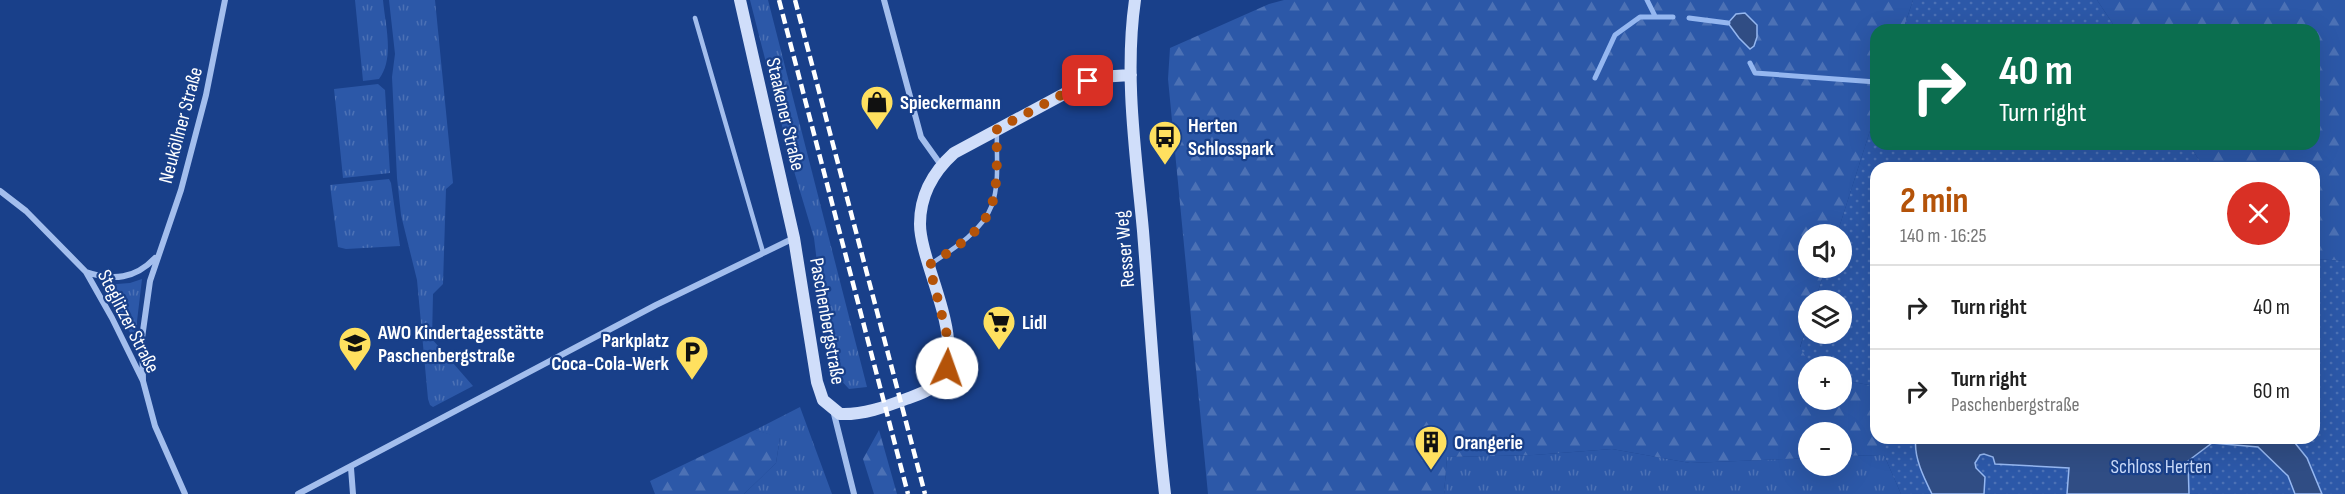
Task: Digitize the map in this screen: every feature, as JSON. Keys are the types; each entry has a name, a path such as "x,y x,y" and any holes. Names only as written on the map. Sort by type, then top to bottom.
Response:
{"street":[{"name":"Neuköllner Straße","path":"143,381 141,360 144,310 157,255 181,190 206,95 225,0"},
{"name":"Staakener Straße","path":"740,0 794,238"},
{"path":"885,0 921,137 940,165"},
{"name":"Resser Weg","path":"1135,0 1131,25 1131,75 1158,435 1165,494"},
{"name":"Paschenbergstraße","path":"298,494 625,322 794,238 817,382 823,400 840,414 866,412 930,389 947,368 949,343 920,225 921,207 927,186 940,165 954,153 1088,81 1100,77 1131,75"},
{"name":"Steglitzer Straße","path":"0,191 26,211 86,272 143,381 155,426 185,494"},
{"name":"Neuköllner Straße","path":"86,272 113,278 132,275 141,271 157,255"},
{"path":"832,409 854,494"},
{"path":"351,468 353,494"}],"lane":[{"path":"695,18 763,252"},
{"path":"929,265 957,246 976,229 992,206 996,187 997,129"}],"green space":[{"path":"355,0 383,0 388,51 384,71 379,79 363,81"},
{"path":"389,0 435,0 453,183 446,189 443,284 433,294 432,339 473,386 433,407 428,399 417,280 401,215 397,178 392,77 395,54"},
{"path":"750,0 768,0 867,387 849,389 837,376 826,335 814,238 791,161"},
{"path":"1284,0 1913,0 1905,24 1870,24 1870,131 1840,224 1798,224 1798,278 1822,278 1818,290 1798,290 1798,344 1801,344 1800,347 1806,356 1798,356 1798,410 1852,410 1852,382 1869,385 1870,444 1884,444 1884,455 1852,456 1852,422 1798,422 1798,458 1690,463 1612,449 1534,455 1447,457 1444,494 1208,494 1168,79 1170,48 1269,4"},
{"path":"1913,0 2097,0 2113,24 1905,24"},
{"path":"2097,0 2345,0 2345,261 2320,259 2320,162 2200,162 2193,150 2320,150 2320,24 2113,24"},
{"path":"378,84 385,90 390,173 343,178 334,89"},
{"path":"1870,131 1870,150 2193,150 2200,162 1870,162 1870,386 1852,382 1852,356 1805,356 1800,348 1801,344 1852,344 1852,290 1818,290 1822,278 1852,278 1852,224 1840,224"},
{"path":"389,179 400,246 346,249 338,247 330,185"},
{"name":"Schloss Herten","path":"2320,259 2345,261 2345,494 1901,494 1884,455 1884,444 2320,444"},
{"path":"142,279 134,340 104,285 130,283"},
{"path":"800,407 832,494 744,494 776,463 780,438 755,430"},
{"path":"755,430 780,437 776,463 744,494 655,494 650,481"},
{"path":"879,430 897,494 874,494 863,459"},
{"path":"1612,449 1690,463 1798,458 1798,476 1852,476 1852,456 1884,455 1901,494 1444,494 1447,457 1534,455"}],"shaded area":[{"path":"1745,13 1757,25 1757,37 1754,46 1750,49 1728,23 1736,14"},
{"path":"2211,444 2188,461 2189,494 2067,494 2069,468 1995,464 1993,457 1984,454 1980,455 1975,463 1976,468 1985,477 1984,494 1932,494 1923,474 1915,445"},
{"path":"2224,444 2296,444 2307,458 2322,494 2295,494 2288,476 2258,447"}],"waterway":[{"path":"1647,0 1655,16"},
{"path":"1595,78 1615,35 1640,17 1673,17"},
{"path":"1689,18 1728,23"},
{"path":"1750,63 1755,73 1870,82"}],"railway":[{"path":"779,0 908,494"},
{"path":"795,0 925,494"}],"place":[{"name":"Spieckermann","path":"877,131"},
{"name":"Herten Schlosspark","path":"1165,166"},
{"name":"Lidl","path":"999,351"},
{"name":"AWO Kindertagesstätte Paschenbergstraße","path":"355,372"},
{"name":"Parkplatz Coca-Cola-Werk","path":"692,381"},
{"name":"Orangerie","path":"1431,471"}],"route":[{"path":"947,368 949,343 929,265 957,246 976,229 992,206 996,187 997,129 1088,81"}]}
